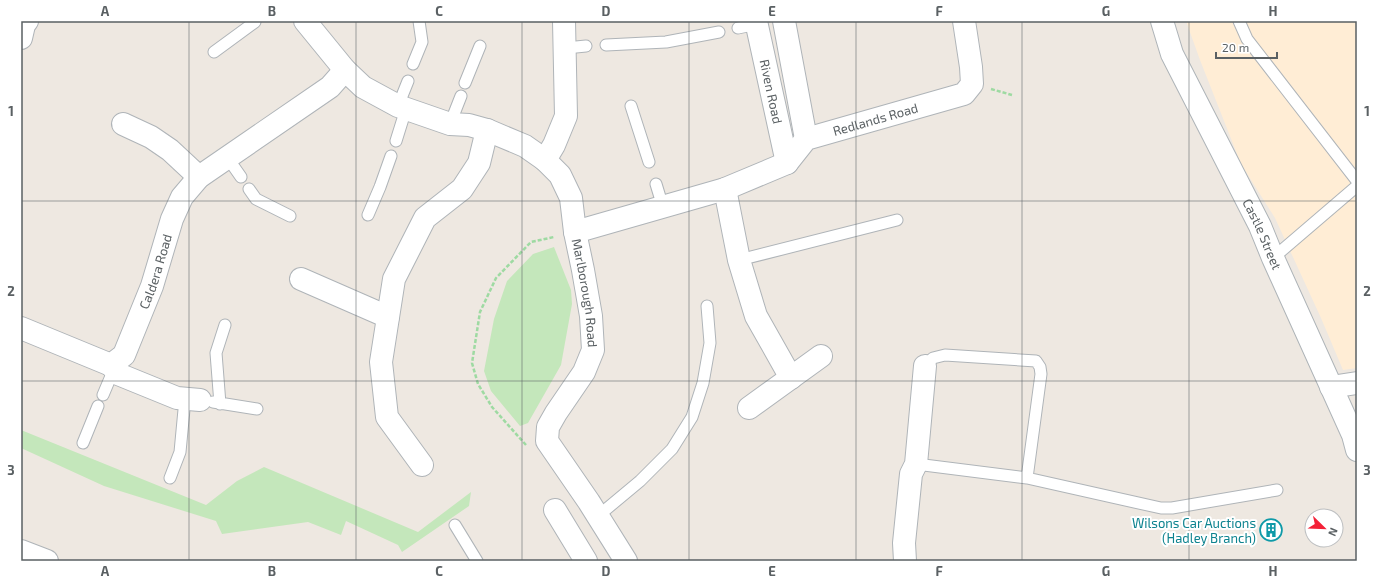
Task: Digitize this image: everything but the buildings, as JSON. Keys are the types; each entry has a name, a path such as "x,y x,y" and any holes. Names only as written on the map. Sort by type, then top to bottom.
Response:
{"street":[{"path":"21,38 24,25 28,21"},
{"name":"Marlborough Road","path":"305,21 345,70 363,87 402,108 450,124 469,125 487,130 525,146 545,160 560,175 570,198 591,316 593,350 584,372 548,427 547,441"},
{"path":"545,160 554,146 566,116 576,47 564,21"},
{"name":"Riven Road","path":"784,21 806,139"},
{"name":"Redlands Road","path":"806,139 964,94 972,84 964,21"},
{"name":"Castle Street","path":"1162,21 1172,54 1260,226 1353,435 1357,450"},
{"name":"Riven Road","path":"750,24 787,163"},
{"name":"Caldera Road","path":"113,367 124,355 152,286 172,219 182,197 198,177 330,87 345,70"},
{"path":"123,124 151,137 170,150 198,177"},
{"path":"422,465 387,417 381,362 394,279 425,218 462,189 480,163 487,130"},
{"path":"575,232 726,189 787,163 806,139"},
{"path":"726,189 739,260 756,316 790,378"},
{"path":"301,279 388,318"},
{"path":"21,328 113,367 118,374 177,398 202,401"},
{"path":"749,408 821,356"},
{"path":"905,561 904,543 911,474 916,464 925,366"},
{"path":"1331,387 1357,382"},
{"path":"547,441 598,516 626,561"},
{"path":"555,510 586,561"},
{"path":"23,555 46,561"}],"lane":[{"path":"414,64 422,42 419,21"},
{"path":"1240,21 1247,39 1357,181"},
{"path":"214,52 255,22"},
{"path":"606,46 666,42 719,32"},
{"path":"465,83 480,46"},
{"path":"396,141 408,81"},
{"path":"450,124 461,96"},
{"path":"631,106 649,162"},
{"path":"368,215 391,156"},
{"path":"227,157 241,177"},
{"path":"656,184 663,207"},
{"path":"1273,258 1357,186"},
{"path":"249,189 256,199 290,216"},
{"path":"739,260 897,220"},
{"path":"598,516 640,481 672,449 692,417 703,383 710,343 707,306"},
{"path":"170,478 202,401 225,325"},
{"path":"925,366 933,358 945,355 1036,361 1040,367 1041,374 1027,478"},
{"path":"103,395 113,367"},
{"path":"202,401 257,409"},
{"path":"83,443 98,406"},
{"path":"916,464 1027,478 1161,508 1172,508 1277,490"},
{"path":"454,525 477,561"}],"path":[{"path":"547,441 527,446 492,407 478,384 472,363 480,312 496,278 531,242 575,232"}],"shaded area":[{"path":"1186,21 1357,21 1357,368 1343,370 1275,218 1241,164"}],"green space":[{"path":"554,247 571,290 572,304 561,365 528,423 520,426 491,391 484,371 494,319 507,281 533,254"},
{"path":"21,430 206,505 237,481 264,467 418,532 471,492 469,506 402,552 398,545 346,521 341,535 308,522 222,534 216,521 104,486 21,448"}],"place":[{"name":"Wilsons Car Auctions (Hadley Branch)","path":"1271,530"}]}
